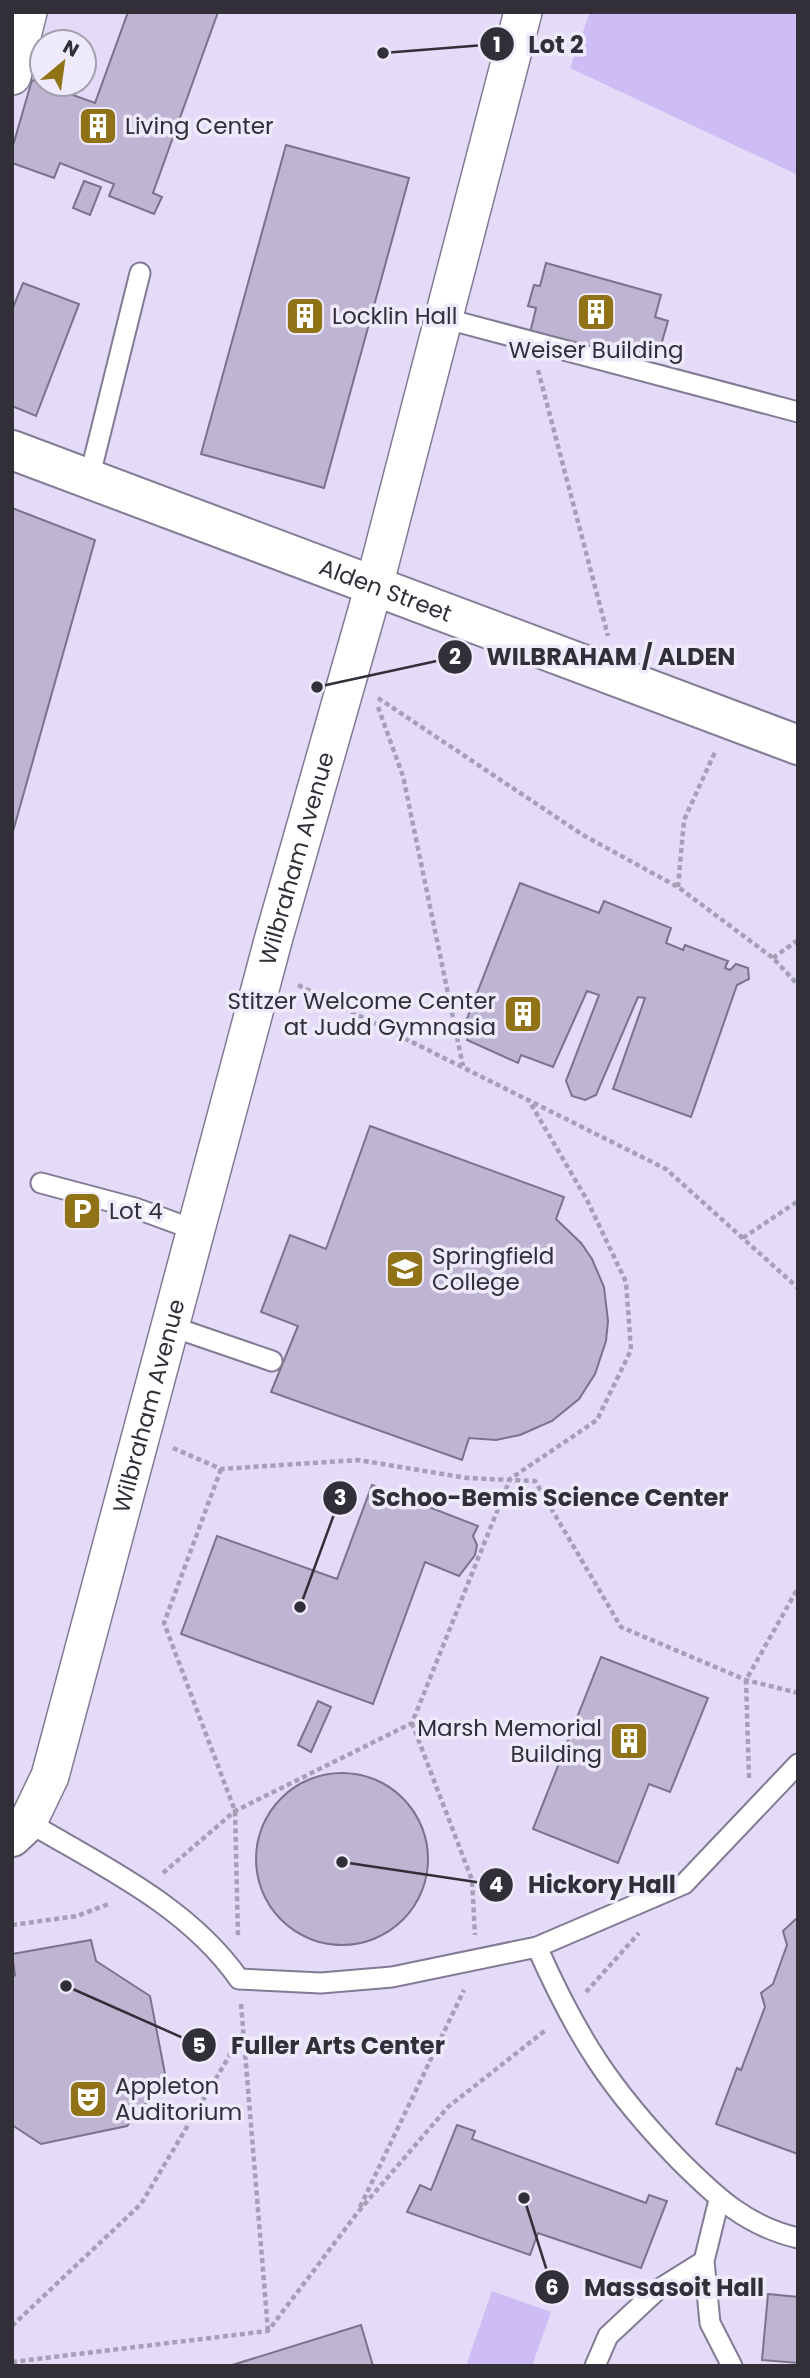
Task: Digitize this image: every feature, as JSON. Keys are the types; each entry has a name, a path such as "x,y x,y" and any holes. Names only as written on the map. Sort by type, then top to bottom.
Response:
{"main road":[{"name":"Alden Street","path":"12,450 798,745"}],"street":[{"path":"13,71 29,12"},
{"name":"Wilbraham Avenue","path":"20,1829 50,1776 266,969 374,586 523,12"}],"lane":[{"path":"89,479 140,273"},
{"path":"443,318 798,412"},
{"path":"41,1183 135,1208 195,1230"},
{"path":"170,1326 272,1361"},
{"path":"20,1829 143,1891 204,1937 239,1979 321,1983 392,1977 537,1947 684,1884 798,1764"},
{"path":"537,1947 567,2012 603,2073 628,2106 719,2200 754,2223 798,2238"},
{"path":"719,2200 704,2261 710,2323 732,2366"},
{"path":"595,2366 608,2336 656,2291 704,2261"}],"path":[{"path":"531,342 618,677"},
{"path":"463,1067 403,776 374,696 583,835 678,887 773,958 798,985"},
{"path":"678,887 684,820 729,719"},
{"path":"773,958 798,940"},
{"path":"266,969 666,1169 798,1288"},
{"path":"12,1925 77,1916 143,1891 235,1811 412,1723 510,1479 597,1420 631,1350 626,1282 587,1200 528,1099"},
{"path":"743,1238 798,1201"},
{"path":"141,1434 221,1469 358,1460 467,1478 535,1481 621,1627 746,1680 798,1693"},
{"path":"221,1469 164,1623 235,1811 239,1979 268,2331"},
{"path":"750,1814 746,1680 798,1588"},
{"path":"12,2362 268,2331 358,2212 448,2107 567,2012 684,1884"},
{"path":"12,2326 141,2204 243,2032"}],"shaded area":[{"path":"590,12 798,12 798,175 570,68"},
{"path":"492,2291 551,2312 532,2366 466,2366"}],"building":[{"name":"Living Center","path":"128,12 218,12 153,193 162,197 154,214 109,196 114,184 60,163 54,178 12,163 12,149 28,94 28,98 81,98 95,103"},
{"name":"Locklin Hall","path":"286,145 409,178 324,488 201,454"},
{"path":"84,181 101,187 90,215 73,208"},
{"name":"Weiser Building","path":"546,263 661,295 655,317 668,321 661,345 648,341 641,364 530,333 536,308 528,306 534,285 540,286"},
{"path":"23,283 79,304 36,416 12,406 12,310"},
{"path":"12,508 95,540 12,835"},
{"name":"Stitzer Welcome Center at Judd Gymnasia","path":"520,883 599,913 604,901 671,928 666,943 683,950 685,945 728,961 725,968 730,970 736,964 748,968 749,979 737,985 691,1117 613,1089 645,998 638,997 596,1095 585,1100 572,1096 566,1081 599,995 587,991 553,1067 521,1055 518,1063 467,1040 470,1032 463,1029"},
{"path":"370,1126 564,1197 556,1219 581,1243 592,1259 604,1287 608,1321 606,1341 595,1374 579,1399 552,1421 520,1435 496,1440 469,1438 462,1460 271,1392 298,1326 261,1312 290,1235 326,1249"},
{"path":"372,1485 478,1526 473,1536 477,1545 475,1555 459,1576 425,1562 373,1704 181,1634 217,1536 337,1579"},
{"name":"Marsh Memorial Building","path":"601,1657 708,1698 670,1792 649,1784 618,1863 533,1829"},
{"path":"318,1701 331,1707 311,1752 298,1745"},
{"path":"342,1773 375,1779 403,1798 422,1826 428,1859 422,1892 403,1920 375,1939 342,1945 309,1939 281,1920 262,1892 256,1859 262,1826 281,1798 309,1779"},
{"path":"798,1917 798,2154 716,2124 737,2068 741,2070 765,2007 761,1993 773,1984 787,1945 783,1931"},
{"path":"91,1940 96,1961 150,1996 166,2079 127,2126 41,2144 12,2125 12,1979 15,1975 12,1954"},
{"path":"457,2125 475,2131 472,2139 646,2203 649,2195 667,2201 641,2268 538,2233 530,2255 407,2212 420,2185 431,2190"},
{"path":"768,2294 798,2297 798,2363 762,2360"},
{"path":"361,2325 373,2366 229,2366"}],"place":[{"name":"Lot 2","path":"383,53"},
{"name":"Living Center","path":"98,126"},
{"name":"Weiser Building","path":"596,312"},
{"name":"Locklin Hall","path":"305,316"},
{"name":"WILBRAHAM / ALDEN","path":"317,687"},
{"name":"Stitzer Welcome Center at Judd Gymnasia","path":"523,1014"},
{"name":"Lot 4","path":"82,1211"},
{"name":"Springfield College","path":"405,1269"},
{"name":"Schoo-Bemis Science Center","path":"300,1607"},
{"name":"Marsh Memorial Building","path":"629,1741"},
{"name":"Hickory Hall","path":"342,1862"},
{"name":"Fuller Arts Center","path":"66,1986"},
{"name":"Appleton Auditorium","path":"88,2099"},
{"name":"Massasoit Hall","path":"524,2198"}]}
